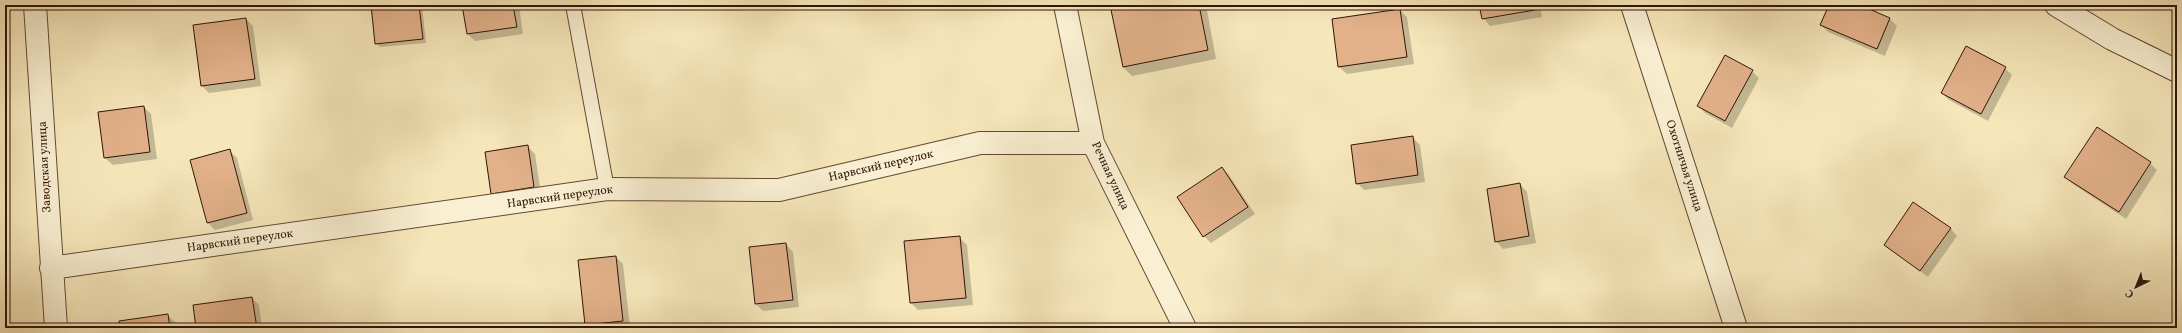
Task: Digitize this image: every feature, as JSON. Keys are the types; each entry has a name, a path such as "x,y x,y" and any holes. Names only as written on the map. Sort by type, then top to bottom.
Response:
{"street":[{"name":"Заводская улица","path":"35,5 56,328"},
{"name":"Речная улица","path":"1065,5 1093,143 1179,324"},
{"name":"Охотничья улица","path":"1632,5 1736,328"},
{"path":"2056,5 2112,39 2177,71"},
{"name":"Нарвский переулок","path":"51,268 607,189 779,190 980,143 1093,143"}],"lane":[{"path":"574,5 607,189"}],"building":[{"path":"371,5 419,5 423,39 375,44"},
{"path":"462,5 513,5 517,27 467,34"},
{"path":"1110,5 1199,5 1208,50 1123,67"},
{"path":"1479,5 1534,5 1535,10 1482,19"},
{"path":"1829,5 1860,5 1890,18 1877,49 1820,25"},
{"path":"1400,9 1407,57 1338,67 1332,19"},
{"path":"246,18 255,79 201,86 193,25"},
{"path":"1966,46 2006,67 1981,114 1941,93"},
{"path":"1725,55 1753,70 1725,121 1697,106"},
{"path":"144,106 150,152 104,158 98,112"},
{"path":"2097,127 2151,162 2119,212 2064,177"},
{"path":"1413,136 1418,175 1356,184 1351,145"},
{"path":"528,145 534,187 491,194 485,152"},
{"path":"230,149 247,213 207,223 190,160"},
{"path":"1222,167 1248,207 1203,237 1177,197"},
{"path":"1520,183 1529,236 1495,242 1487,189"},
{"path":"1913,202 1951,228 1920,271 1884,245"},
{"path":"960,236 966,298 910,303 904,241"},
{"path":"786,243 793,300 755,304 749,247"},
{"path":"616,256 623,321 585,325 578,260"},
{"path":"252,297 257,328 196,328 193,305"},
{"path":"168,314 170,328 120,328 119,321"}]}
